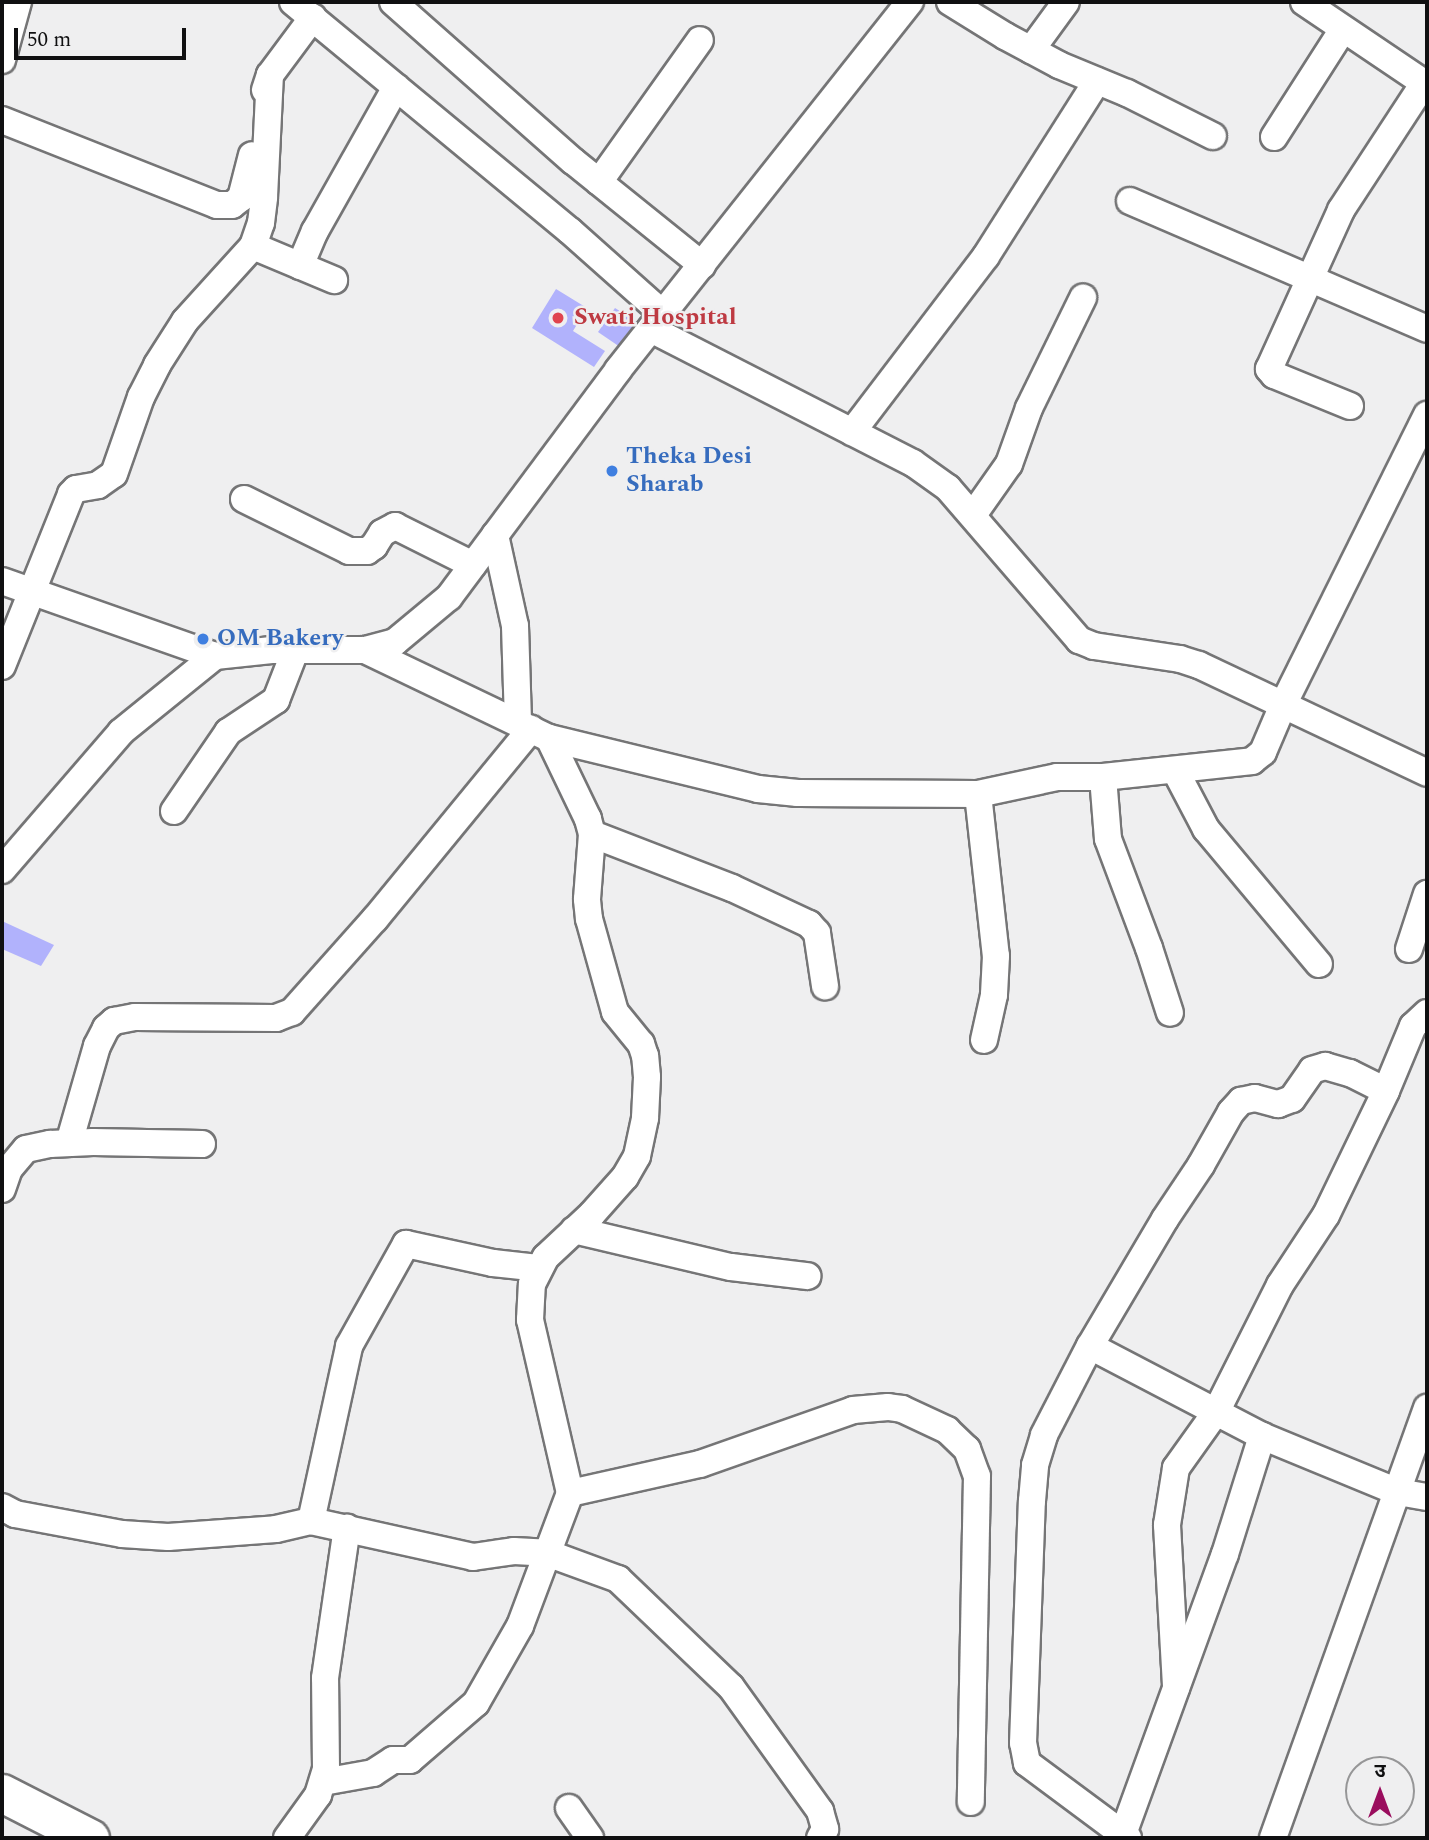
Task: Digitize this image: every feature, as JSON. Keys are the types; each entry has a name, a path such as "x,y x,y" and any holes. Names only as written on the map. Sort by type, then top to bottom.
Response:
{"main road":[{"path":"2,1793 90,1838"}],"street":[{"path":"2,60 18,2"},
{"path":"393,2 599,183 702,265"},
{"path":"950,2 1031,50 1127,93 1213,136"},
{"path":"1031,50 1066,2"},
{"path":"1304,2 1425,84 1352,190 1269,369 1274,375 1350,406"},
{"path":"2,870 121,732 215,656 238,652 365,650 395,642 449,597 657,321 903,4"},
{"path":"2,120 202,200 232,205 241,198 246,187 270,75 303,9 396,87 657,321 852,432 913,463 948,488 1079,640 1094,646 1180,659 1199,665 1427,773"},
{"path":"1274,137 1343,29"},
{"path":"599,183 700,40"},
{"path":"2,666 71,494 76,489 98,485 114,474 141,397 157,365 186,321 253,246 261,223 264,197 270,75"},
{"path":"852,432 986,256 1097,81"},
{"path":"300,266 315,231 396,87"},
{"path":"1130,201 1311,282 1427,329"},
{"path":"253,246 334,280"},
{"path":"972,515 1009,464 1029,408 1083,298"},
{"path":"365,650 532,730 758,789 798,793 978,794 1057,777 1103,777 1252,761 1262,752 1427,415"},
{"path":"244,499 349,551 367,551 374,546 382,533 395,526 473,565"},
{"path":"323,1782 373,1773 393,1760 410,1760 476,1703 520,1626 570,1493 530,1320 529,1300 538,1268 625,1177 637,1156 646,1118 646,1056 641,1044 615,1012 589,919 587,899 592,834 532,730 495,535"},
{"path":"2,581 215,656"},
{"path":"174,811 228,732 276,700 295,651"},
{"path":"69,1143 106,1028 114,1021 135,1017 276,1018 292,1012 375,919 532,730"},
{"path":"1175,770 1206,828 1319,964"},
{"path":"1103,777 1108,839 1170,1013"},
{"path":"978,794 996,956 994,995 984,1040"},
{"path":"592,834 732,888 809,924 817,933 825,986"},
{"path":"1409,950 1427,894"},
{"path":"1176,1688 1167,1525 1175,1468 1216,1412 1280,1284 1326,1215 1386,1091 1413,1026 1427,1013"},
{"path":"1262,1436 1225,1554 1125,1836 1027,1763 1023,1743 1035,1465 1044,1435 1090,1346 1231,1112 1241,1101 1255,1098 1278,1104 1292,1099 1312,1070 1325,1066 1350,1073 1386,1091"},
{"path":"2,1189 9,1169 26,1149 69,1143 202,1144"},
{"path":"574,1230 731,1267 807,1276"},
{"path":"311,1521 349,1346 406,1244 493,1263 538,1268"},
{"path":"1090,1346 1262,1436 1398,1492 1427,1497"},
{"path":"570,1493 700,1464 853,1410 888,1407 902,1409 935,1422 947,1430 967,1449 977,1476 971,1802"},
{"path":"1273,1838 1427,1408"},
{"path":"2,1507 15,1514 122,1534 168,1537 276,1529 311,1521 473,1557 514,1551 547,1553 618,1579 732,1687 820,1811 825,1829 820,1838"},
{"path":"287,1838 323,1782 326,1769 325,1678 346,1528"},
{"path":"569,1808 590,1838"}],"building":[{"path":"556,289 587,308 573,331 605,351 594,367 532,328"},
{"path":"615,308 640,324 620,347 598,332"},
{"path":"2,921 54,945 41,966 2,949"}],"place":[{"name":"Swati Hospital","path":"558,318"},
{"name":"Theka Desi Sharab","path":"612,471"},
{"name":"OM Bakery","path":"203,639"}]}
